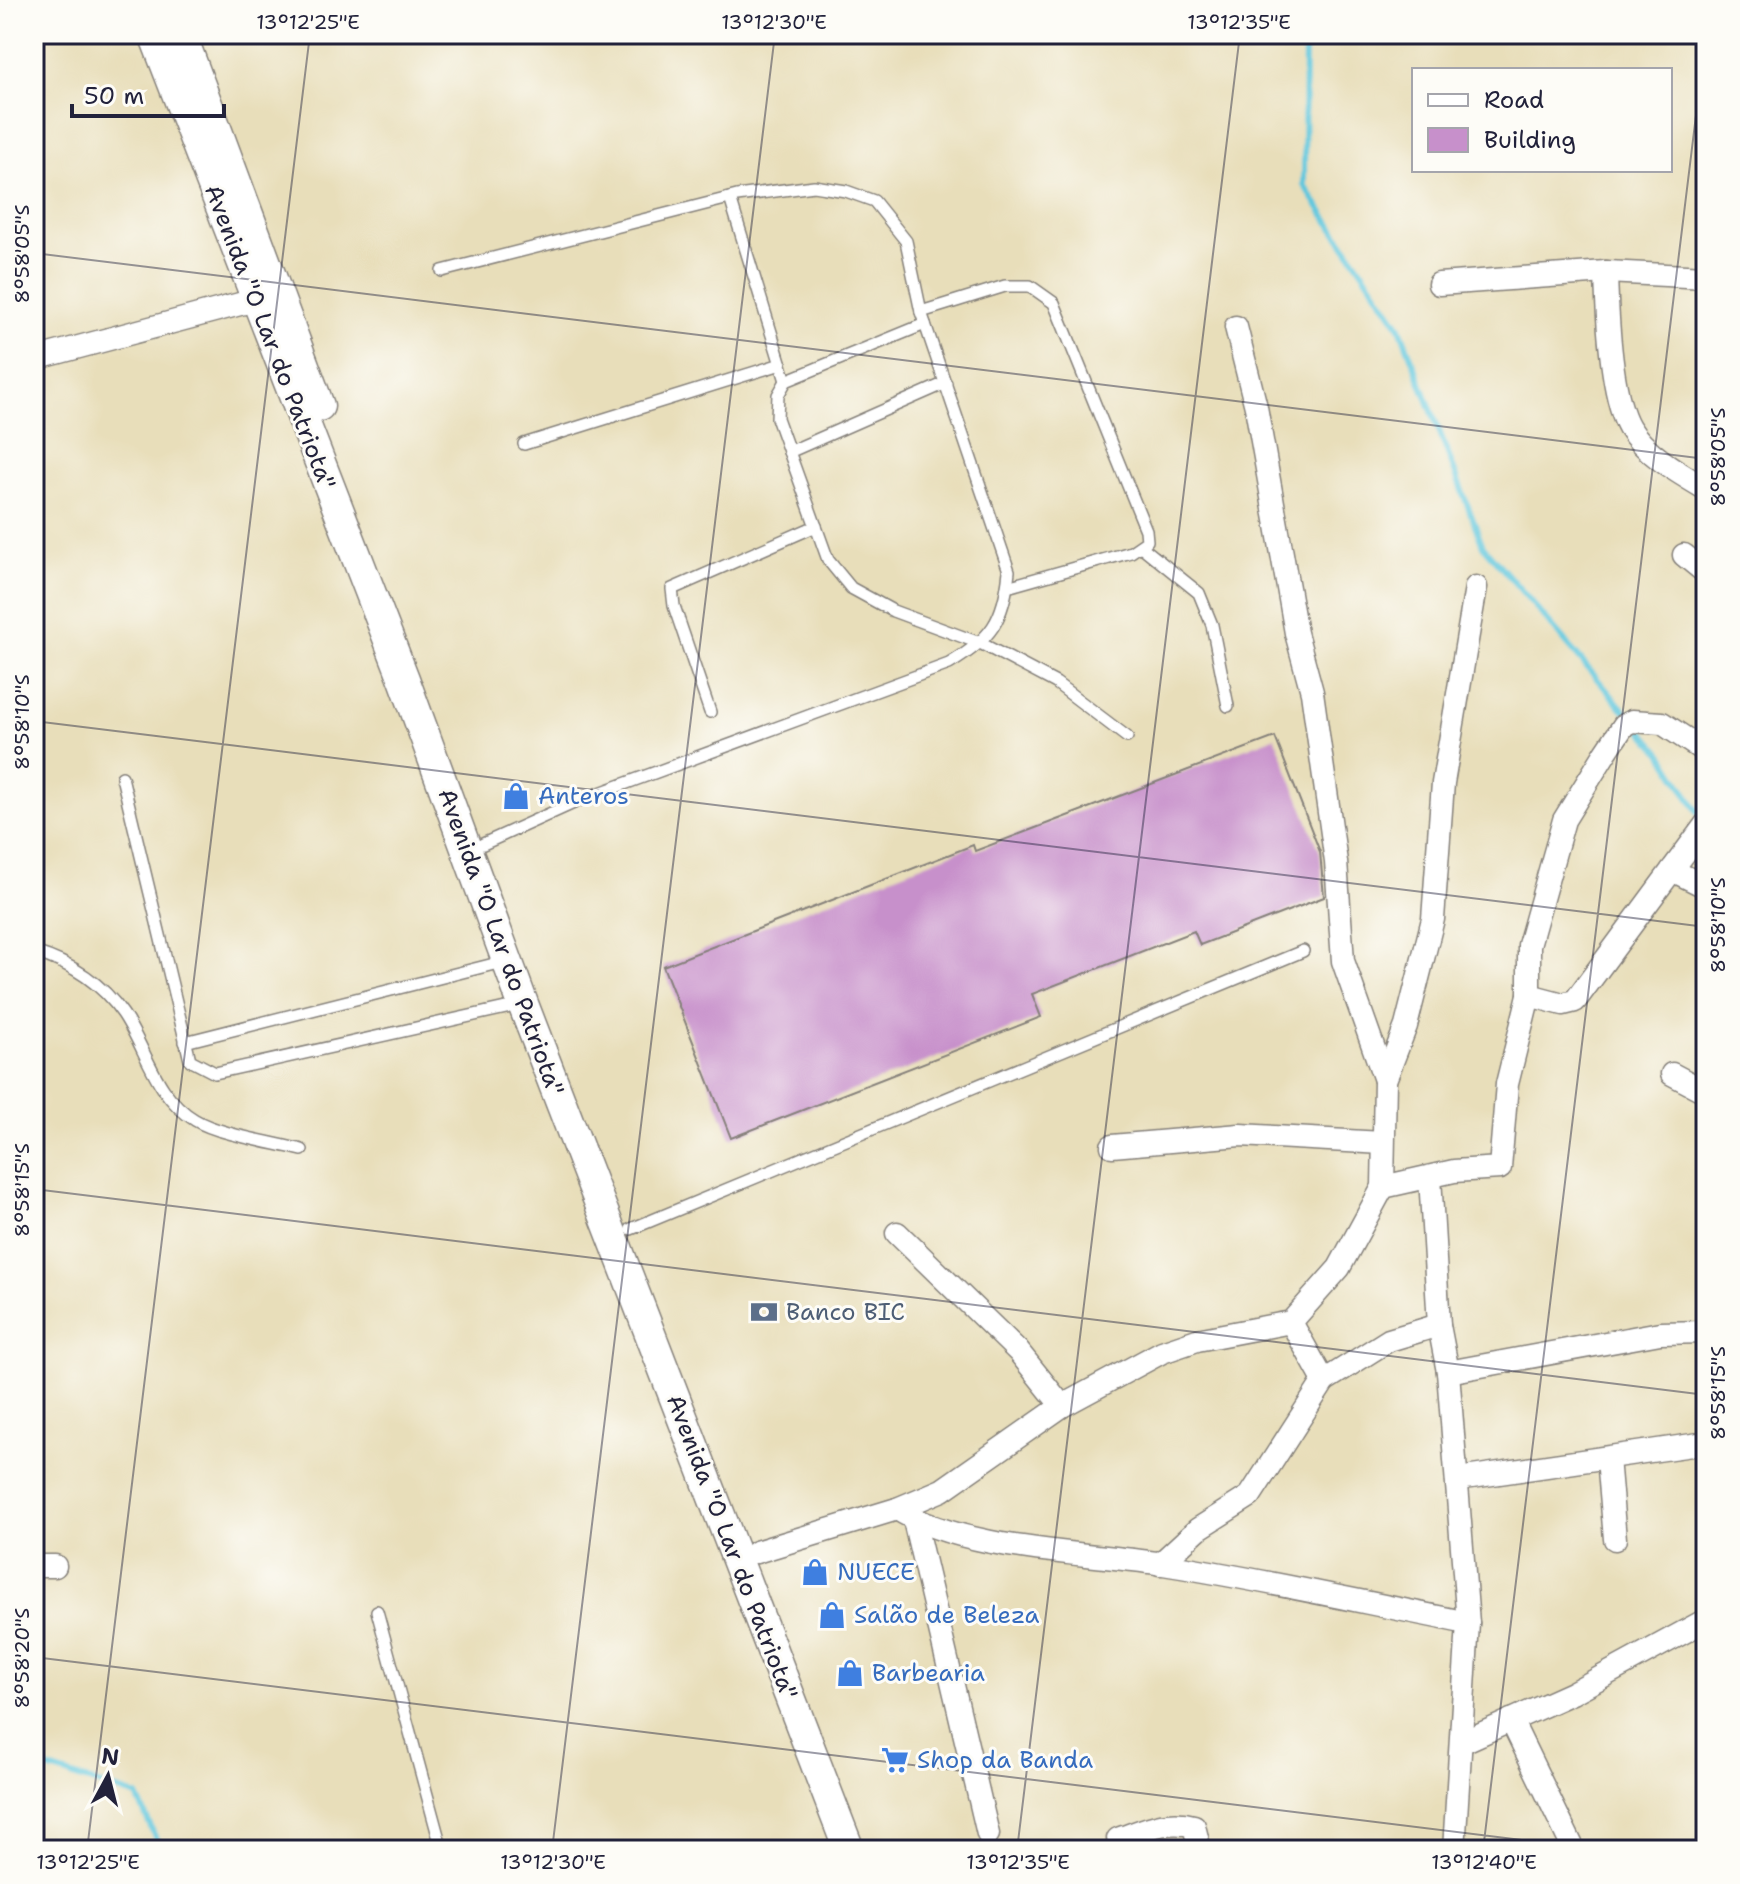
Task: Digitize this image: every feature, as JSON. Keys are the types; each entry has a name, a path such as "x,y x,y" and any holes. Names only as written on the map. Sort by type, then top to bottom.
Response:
{"main road":[{"name":"Avenida \"O Lar do Patriota\"","path":"154,34 404,679 523,1004 849,1850"},
{"name":"Avenida \"O Lar do Patriota\"","path":"181,34 483,844 871,1850"}],"street":[{"path":"1606,272 1616,378 1628,426 1675,471 1706,489"},
{"path":"1439,284 1606,272 1706,277"},
{"path":"34,359 255,300"},
{"path":"1236,327 1267,465 1296,633 1312,692 1336,862 1343,961 1385,1080"},
{"path":"1684,555 1706,573"},
{"path":"756,1552 905,1515 1062,1406 1162,1352 1197,1340 1291,1322 1339,1268 1383,1187 1385,1080 1406,1026 1433,919 1443,783 1476,587"},
{"path":"1383,1187 1500,1168 1507,1084 1529,995 1529,945 1540,912 1554,846 1564,820 1624,725 1632,721 1662,723 1706,752"},
{"path":"1529,995 1563,1004 1575,1001 1706,824"},
{"path":"1672,870 1706,887"},
{"path":"1672,1074 1706,1092"},
{"path":"1112,1146 1240,1135 1383,1143"},
{"path":"1430,1177 1439,1325 1448,1372 1468,1623 1454,1850"},
{"path":"897,1233 1018,1351 1062,1406"},
{"path":"1291,1322 1324,1381"},
{"path":"1160,1564 1198,1529 1250,1496 1324,1381 1389,1340 1439,1325"},
{"path":"1448,1372 1660,1333 1706,1332"},
{"path":"1458,1479 1706,1443"},
{"path":"1608,1458 1615,1539"},
{"path":"905,1515 973,1538 1160,1564 1468,1623"},
{"path":"905,1515 988,1834"},
{"path":"1463,1742 1572,1693 1706,1620"},
{"path":"1511,1720 1574,1850"},
{"path":"1118,1839 1170,1821 1182,1822 1194,1826 1200,1850"}],"lane":[{"path":"442,271 730,198 814,186 846,191 874,201 906,241 923,318 1009,571 1006,600 982,644 949,664 578,801 483,844"},
{"path":"730,198 786,381"},
{"path":"1007,587 1142,547 1147,541 1146,530 1054,303 1030,286 1005,286 923,318 786,381 778,395 777,418 828,560 851,588 893,611 982,644 1056,683 1127,737"},
{"path":"524,444 781,364"},
{"path":"789,452 946,383"},
{"path":"710,712 674,606 672,589 816,526"},
{"path":"1142,547 1199,593 1212,625 1228,706"},
{"path":"122,777 190,1060 215,1073 523,1004"},
{"path":"631,1229 1303,951"},
{"path":"34,952 59,960 88,976 123,1014 149,1067 172,1101 196,1121 302,1150"},
{"path":"185,1042 507,961"},
{"path":"377,1611 442,1850"}],"building":[{"path":"1275,737 1320,852 1324,897 1200,945 1194,931 1032,994 1041,1017 731,1138 663,966 973,845 975,851"}],"waterway":[{"path":"1305,34 1304,185 1399,325 1483,546 1629,716"},
{"path":"1639,727 1663,755 1703,820"},
{"path":"34,1764 137,1796 161,1850"}],"place":[{"name":"Anteros","path":"516,796"},
{"name":"Banco BIC","path":"764,1312"},
{"name":"NUECE","path":"815,1572"},
{"name":"Salão de Beleza","path":"832,1615"},
{"name":"Barbearia","path":"850,1673"},
{"name":"Shop da Banda","path":"895,1760"}]}
